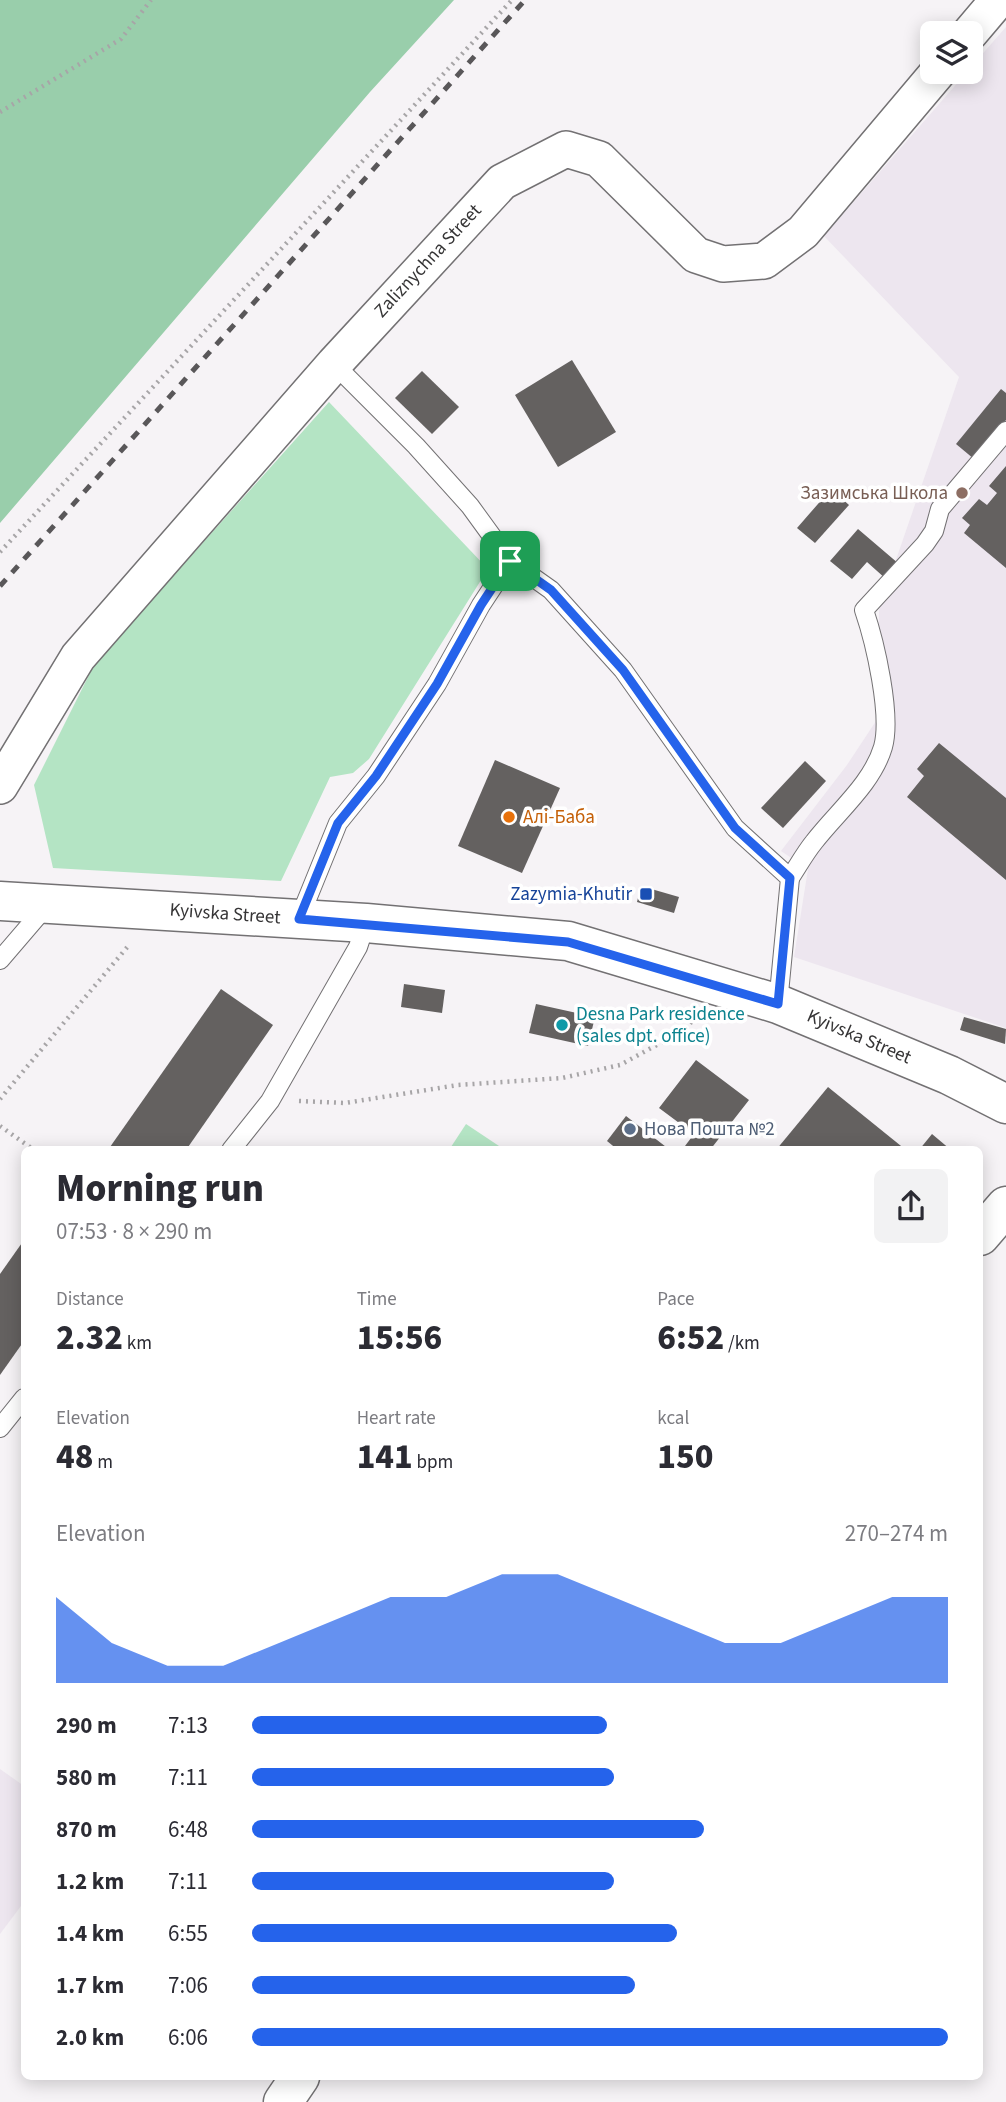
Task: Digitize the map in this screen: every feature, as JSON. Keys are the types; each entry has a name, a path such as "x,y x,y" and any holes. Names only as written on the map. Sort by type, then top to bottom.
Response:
{"street":[{"path":"980,21 998,0"},
{"name":"Zaliznychna Street","path":"0,786 78,657 334,364 502,181 566,149 599,159 696,255 723,264 764,261 803,232 928,84"},
{"name":"Kyivska Street","path":"0,901 366,923 568,942 778,1004 949,1075 1006,1104"},
{"path":"983,1233 1006,1206"},
{"path":"283,2102 298,2080"}],"lane":[{"path":"334,364 416,446 470,506 510,561 551,590 623,670 735,828 790,878"},
{"path":"778,1004 790,878 813,843 866,779 883,746 884,713 874,639 864,610 925,544 934,531 940,509 1006,430"},
{"path":"299,919 338,823 376,776 437,684 481,605 510,561"},
{"path":"0,960 48,904"},
{"path":"234,1146 270,1101 358,947 366,923"},
{"path":"0,1428 21,1402"}],"path":[{"path":"0,112 121,39 151,0"},
{"path":"0,552 512,0"},
{"path":"0,1099 158,909"},
{"path":"270,1101 345,1103 458,1085 562,1078 620,1065 686,1029 701,1010"},
{"path":"0,1126 28,1146"}],"shaded area":[{"name":"Зазимська Школа","path":"1006,27 1006,1028 794,957 808,869 781,851 847,765 878,718 879,609 959,377 824,236 957,84 983,84 983,53"},
{"path":"0,1769 21,1784 21,1906 0,1934"}],"green space":[{"path":"0,0 454,0 370,92 0,523"},
{"path":"329,402 488,569 369,759 353,773 330,777 281,881 53,868 34,785 95,663"},
{"path":"466,1124 499,1146 452,1146"}],"building":[{"path":"572,360 616,432 558,467 515,395"},
{"path":"422,371 459,407 432,434 395,398"},
{"path":"1001,389 1006,393 1006,420 974,459 956,444"},
{"path":"1006,466 1006,568 964,533 970,525 962,518 979,499 987,505 997,493 989,486"},
{"path":"831,489 849,505 815,543 797,528"},
{"path":"858,529 899,564 886,579 867,562 852,579 830,561"},
{"path":"939,743 1006,798 1006,880 907,797 924,776 917,769"},
{"name":"Алі-Баба","path":"495,760 560,788 522,873 458,846"},
{"path":"805,761 826,781 783,828 761,808"},
{"path":"641,886 679,897 674,913 637,902"},
{"path":"404,984 445,990 442,1013 401,1007"},
{"path":"221,989 273,1025 189,1146 111,1146"},
{"name":"Desna Park residence (sales dpt. office)","path":"536,1004 595,1017 588,1046 529,1033"},
{"path":"964,1017 1006,1029 1005,1044 960,1030"},
{"path":"696,1060 749,1100 713,1146 685,1146 694,1134 659,1108"},
{"path":"828,1087 901,1146 779,1146"},
{"name":"Нова Пошта №2","path":"626,1116 665,1146 613,1146 607,1141"},
{"path":"932,1134 946,1146 922,1146"},
{"path":"21,1244 21,1345 0,1375 0,1274"}],"railway":[{"path":"0,586 525,0"}],"place":[{"name":"Зазимська Школа","path":"962,493"},
{"name":"Алі-Баба","path":"509,817"},
{"name":"Zazymia-Khutir","path":"646,894"},
{"name":"Desna Park residence (sales dpt. office)","path":"562,1025"},
{"name":"Нова Пошта №2","path":"630,1129"}],"route":[{"path":"510,561 551,590 623,670 735,828 790,878 778,1004 568,942 299,919 338,823 376,776 437,684 481,605 510,561"}]}
